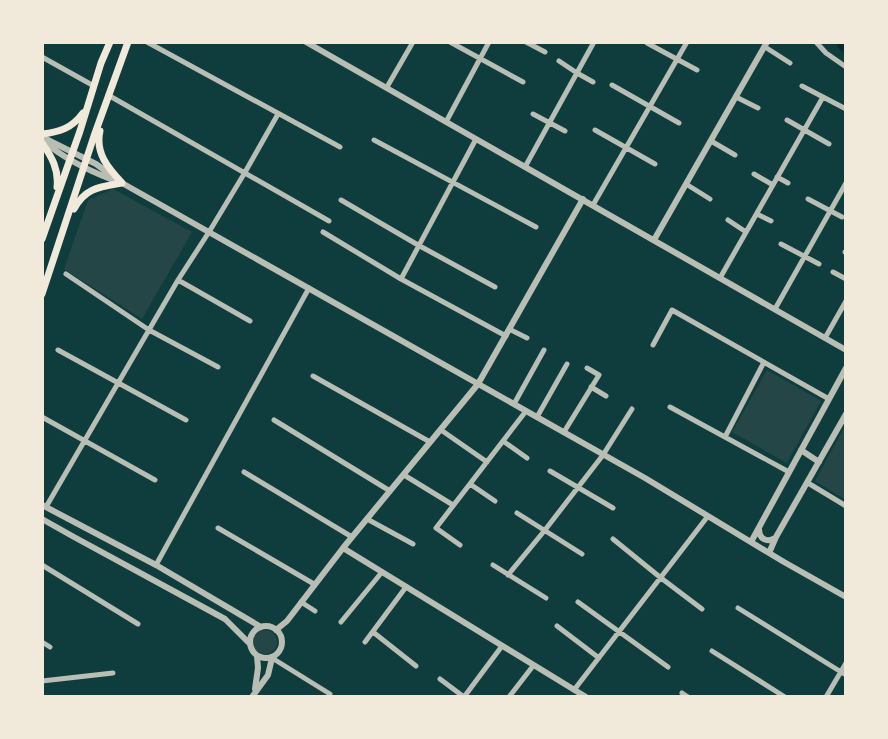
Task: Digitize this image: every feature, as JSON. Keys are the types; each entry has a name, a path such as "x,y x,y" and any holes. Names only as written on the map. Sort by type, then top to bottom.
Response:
{"main road":[{"path":"42,239 45,221 56,198 110,42"},
{"path":"42,294 128,42"},
{"path":"64,229 79,200 88,191 122,183 106,165 100,151 99,136 107,98"},
{"path":"56,198 56,168 42,138 68,128 88,107"}],"street":[{"path":"147,42 340,147"},
{"path":"306,42 846,350"},
{"path":"387,87 413,42"},
{"path":"450,42 523,82"},
{"path":"446,121 489,42"},
{"path":"526,42 545,51"},
{"path":"525,167 594,42"},
{"path":"593,205 687,42"},
{"path":"816,42 846,67"},
{"path":"647,43 697,70"},
{"path":"654,240 766,44 790,63"},
{"path":"42,57 94,86"},
{"path":"559,61 593,82"},
{"path":"612,85 680,123"},
{"path":"802,86 846,109"},
{"path":"736,97 758,108"},
{"path":"720,278 823,97"},
{"path":"107,98 329,221"},
{"path":"261,627 156,565 44,506 278,114"},
{"path":"533,114 565,131"},
{"path":"787,120 829,144"},
{"path":"595,130 655,164"},
{"path":"42,138 55,151 71,155 309,288 564,432 846,597"},
{"path":"401,279 476,139"},
{"path":"374,140 536,227"},
{"path":"710,142 735,155"},
{"path":"754,174 773,185"},
{"path":"777,177 788,183"},
{"path":"775,309 846,183"},
{"path":"686,184 710,199"},
{"path":"276,630 284,625 314,584 478,384 583,199"},
{"path":"808,199 842,217"},
{"path":"341,200 495,287"},
{"path":"757,214 771,221"},
{"path":"728,220 746,232"},
{"path":"323,232 401,279 507,332 527,338"},
{"path":"781,244 819,264"},
{"path":"833,272 846,279"},
{"path":"66,274 149,330 218,368"},
{"path":"178,280 250,321"},
{"path":"156,565 309,288"},
{"path":"825,338 846,301"},
{"path":"653,345 672,310 829,399"},
{"path":"58,350 186,420"},
{"path":"514,404 544,350"},
{"path":"725,437 764,362"},
{"path":"537,417 567,364"},
{"path":"564,432 599,374 587,368"},
{"path":"751,542 846,368"},
{"path":"313,376 430,442"},
{"path":"591,387 606,396"},
{"path":"670,407 789,472"},
{"path":"508,575 603,455 632,409"},
{"path":"460,545 436,528 526,411"},
{"path":"769,553 846,414"},
{"path":"42,418 155,480"},
{"path":"274,420 390,491"},
{"path":"441,430 487,463"},
{"path":"503,441 527,458"},
{"path":"801,450 819,462"},
{"path":"550,471 613,508"},
{"path":"244,472 352,537"},
{"path":"404,475 453,505"},
{"path":"808,483 846,506"},
{"path":"470,484 495,501"},
{"path":"517,513 582,554"},
{"path":"576,693 599,658 708,516"},
{"path":"42,519 225,619 249,643 257,656 272,658 277,655 282,645 280,634 266,626 252,633 249,643"},
{"path":"367,519 413,544"},
{"path":"218,528 314,584"},
{"path":"759,528 763,539 771,541 776,537"},
{"path":"613,539 702,608"},
{"path":"343,548 586,697"},
{"path":"493,565 546,598"},
{"path":"43,568 138,624"},
{"path":"341,622 382,572"},
{"path":"365,642 406,587"},
{"path":"301,602 315,611"},
{"path":"578,602 667,667"},
{"path":"738,608 843,673"},
{"path":"557,626 599,658"},
{"path":"373,632 416,666"},
{"path":"42,642 50,647"},
{"path":"440,679 464,697 502,646"},
{"path":"712,651 785,697"},
{"path":"252,697 257,685 257,656"},
{"path":"272,658 330,696"},
{"path":"252,697 268,675 272,658"},
{"path":"825,697 843,673 846,663"},
{"path":"509,697 533,666"},
{"path":"42,681 113,673"}],"shaded area":[{"path":"113,189 192,232 142,319 64,269 88,200"},
{"path":"767,370 821,401 787,463 732,432"},
{"path":"846,424 846,500 815,481"},
{"path":"265,630 274,633 277,642 274,651 265,654 256,651 253,642 256,633"}]}
